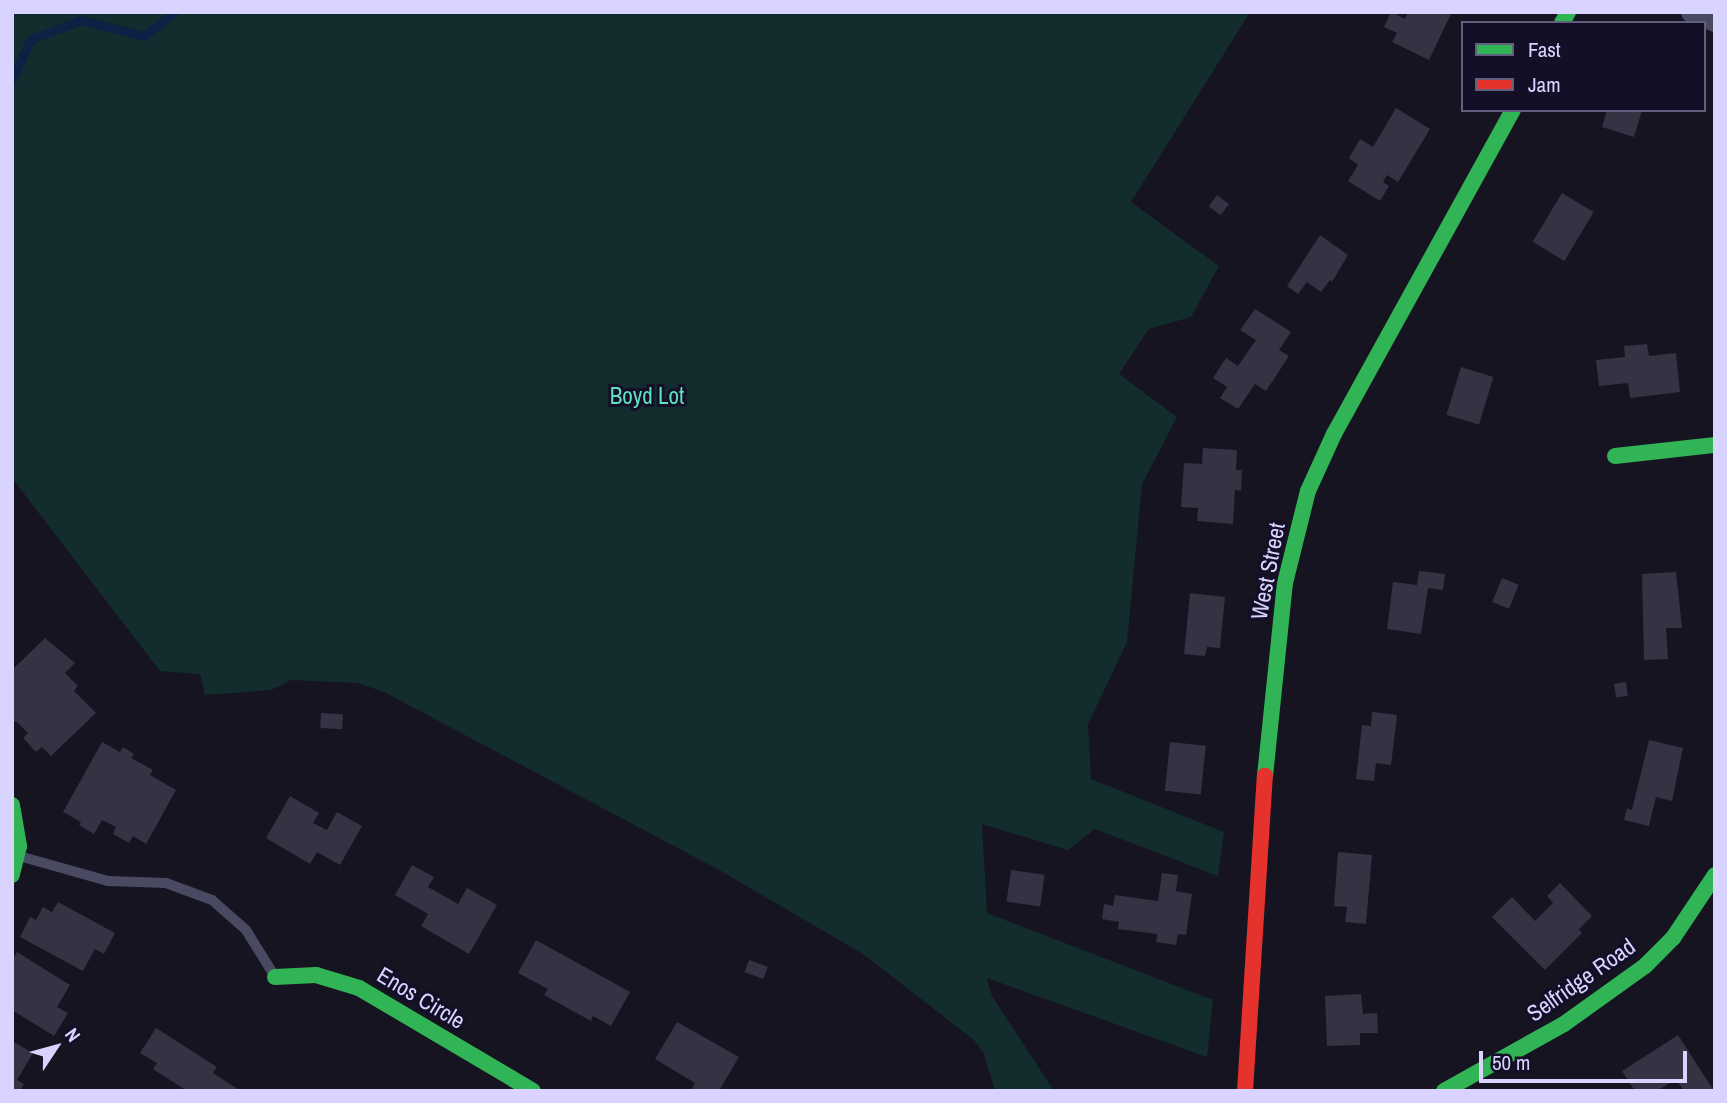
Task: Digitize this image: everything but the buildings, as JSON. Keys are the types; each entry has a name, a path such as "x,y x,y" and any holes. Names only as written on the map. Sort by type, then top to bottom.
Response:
{"main road":[{"name":"West Street","path":"1245,1091 1268,732 1285,583 1295,536 1308,491 1334,434 1512,112"},
{"path":"1615,456 1715,445"},
{"path":"12,805 19,856 12,875"},
{"name":"Selfridge Road","path":"1444,1091 1564,1024 1645,966 1673,938 1715,875"},
{"name":"Enos Circle","path":"275,977 316,975 359,988 533,1091"}],"street":[{"path":"1691,12 1715,21"}],"lane":[{"path":"19,856 108,881 166,883 212,900 246,930 275,977"}],"green space":[{"name":"Boyd Lot","path":"12,12 1250,12 1131,202 1219,266 1191,317 1149,329 1119,374 1177,417 1142,484 1127,642 1088,724 1091,779 1224,832 1218,876 1095,829 1068,850 982,824 987,913 1213,1000 1207,1057 987,978 992,996 1054,1091 995,1091 984,1054 974,1040 863,954 721,871 384,692 358,683 291,680 271,690 205,695 200,674 160,671 12,478"}],"waterway":[{"path":"12,79 31,39 81,20 144,36 175,12"}],"traffic: fast":[{"path":"1563,21 1568,12"},
{"path":"1265,776 1285,583 1308,491 1334,434 1512,112"},
{"path":"1615,456 1715,445"},
{"path":"12,805 19,846 12,875"},
{"path":"1444,1091 1564,1024 1645,966 1673,938 1715,875"},
{"path":"275,977 316,975 359,988 533,1091"}],"traffic: jam":[{"path":"1245,1091 1265,776"}]}
